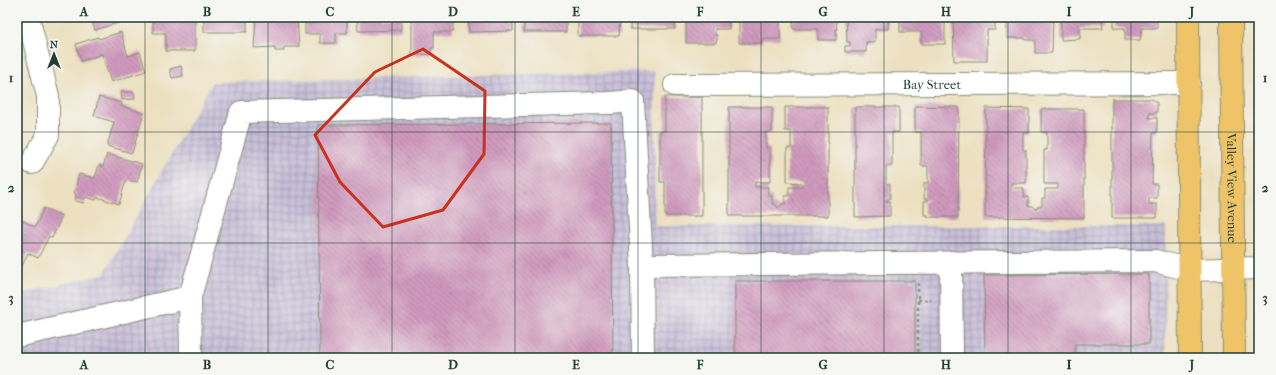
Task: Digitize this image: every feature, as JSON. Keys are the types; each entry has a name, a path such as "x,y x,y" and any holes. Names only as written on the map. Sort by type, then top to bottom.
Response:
{"main road":[{"path":"1188,17 1190,358"},
{"name":"Valley View Avenue","path":"1231,17 1234,358"}],"street":[{"path":"28,17 48,96 48,135 32,163"},
{"name":"Bay Street","path":"674,85 1189,83"},
{"path":"191,358 190,297 241,112 609,103 634,101 642,265 643,358"},
{"path":"642,265 1156,261 1190,270 1259,268"},
{"path":"951,262 952,358"},
{"path":"17,336 190,297"}],"path":[{"path":"918,276 918,358"},
{"path":"918,300 937,300"}],"highlighted area":[{"path":"423,49 485,91 484,154 443,210 383,227 340,182 315,135 375,72"}],"shaded area":[{"path":"655,71 655,226 1166,226 1165,358 17,358 17,295 104,274 212,82"}],"building":[{"path":"91,17 118,17 120,22 95,30"},
{"path":"153,17 195,17 195,51 166,51 166,33 153,33"},
{"path":"204,17 247,17 247,32 204,32"},
{"path":"256,17 297,17 299,47 284,47 284,51 275,51 275,47 254,48"},
{"path":"305,17 347,17 347,33 336,33 336,43 320,43 320,34 305,34"},
{"path":"357,17 401,17 401,30 358,31"},
{"path":"412,17 453,17 453,32 434,32 434,48 431,48 431,54 412,55"},
{"path":"468,17 513,17 513,31 469,32"},
{"path":"524,17 566,17 566,32 524,32"},
{"path":"578,17 620,17 619,36 578,36"},
{"path":"630,17 675,17 675,29 630,29"},
{"path":"686,17 729,17 729,29 715,29 715,35 717,35 716,43 686,43"},
{"path":"739,17 780,17 780,39 762,39 762,43 739,43"},
{"path":"793,17 837,17 836,40 818,40 818,29 793,29"},
{"path":"846,17 894,17 888,20 888,29 875,29 875,42 866,42 866,52 845,52 845,46 850,46 850,42 847,42"},
{"path":"900,17 945,17 945,44 921,44 921,32 900,32"},
{"path":"953,17 995,17 995,30 987,30 987,61 954,61"},
{"path":"1007,17 1053,17 1052,53 1035,53 1035,40 1025,40 1025,38 1007,38"},
{"path":"1061,17 1102,17 1103,28 1080,28 1080,39 1061,40"},
{"path":"1114,17 1157,17 1157,28 1142,28 1140,40 1125,40 1125,28 1114,28"},
{"path":"121,32 128,56 140,52 146,71 111,82 102,54 81,61 76,44"},
{"path":"181,66 183,76 172,78 170,69"},
{"path":"121,92 134,92 135,99 122,100"},
{"path":"99,97 122,103 121,106 144,113 132,153 107,146 114,122 94,116"},
{"path":"665,97 702,97 702,216 665,216 665,182 660,182 660,131 665,131"},
{"path":"1112,99 1152,99 1157,103 1157,113 1149,113 1149,118 1157,118 1157,133 1153,133 1152,184 1157,184 1157,198 1149,198 1149,204 1157,204 1157,218 1112,218"},
{"path":"915,106 959,107 958,217 928,217 928,215 924,215 924,201 928,201 928,199 924,199 924,183 928,183 928,166 921,166 921,132 915,132"},
{"path":"729,107 772,107 772,132 766,132 766,148 770,148 770,182 755,182 755,187 768,187 768,196 772,196 772,204 775,204 778,208 782,204 785,204 785,196 789,196 789,187 802,187 802,183 787,182 787,148 791,148 791,131 785,131 785,107 828,107 828,216 729,216"},
{"path":"855,107 899,107 899,132 892,132 892,166 886,166 886,184 890,184 890,199 886,199 886,201 890,201 890,216 855,217"},
{"path":"986,108 1029,109 1029,133 1023,133 1023,150 1026,150 1026,183 1011,183 1011,188 1024,188 1024,197 1028,197 1028,206 1032,206 1035,209 1042,206 1042,198 1045,198 1045,189 1058,189 1058,184 1044,184 1044,150 1047,150 1047,132 1041,132 1041,109 1084,109 1084,218 985,217"},
{"path":"611,123 613,358 320,358 318,125"},
{"path":"107,154 142,164 137,182 126,180 119,204 97,197 96,200 85,197 84,203 75,201 76,194 74,193 79,174 95,178 99,165 103,167"},
{"path":"44,208 62,216 52,238 49,236 38,258 28,253 22,266 17,263 17,218 35,227"},
{"path":"1149,274 1149,344 1075,344 1075,358 985,358 984,275"},
{"path":"735,281 915,281 915,358 735,358"}]}
